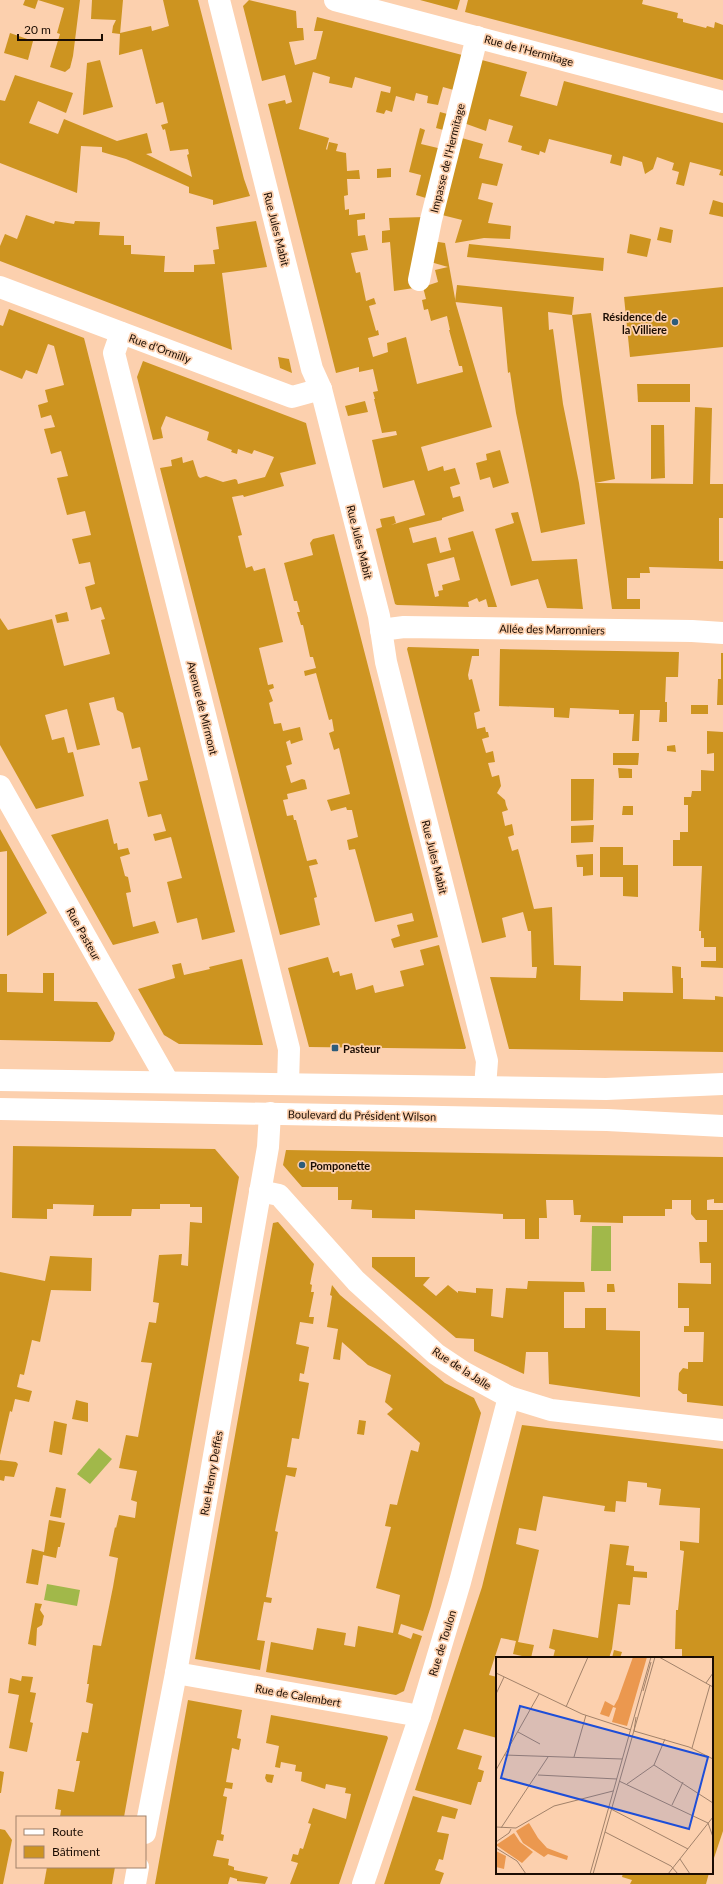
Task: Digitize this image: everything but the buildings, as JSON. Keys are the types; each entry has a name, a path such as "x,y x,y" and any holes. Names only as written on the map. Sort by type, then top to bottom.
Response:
{"street":[{"name":"Rue Jules Mabit","path":"219,0 312,370 321,389 381,630 386,662 487,1061 485,1087"},
{"name":"Rue de l'Hermitage","path":"335,0 723,102"},
{"name":"Impasse de l'Hermitage","path":"419,280 431,220 477,37"},
{"name":"Rue d'Ormilly","path":"0,286 292,397 321,389"},
{"name":"Avenue de Mirmont","path":"121,333 114,353 290,1049 288,1084"},
{"name":"Allée des Marronniers","path":"381,630 404,627 692,631 723,633"},
{"name":"Rue Pasteur","path":"0,786 168,1082"},
{"path":"0,1080 606,1089 723,1084"},
{"name":"Boulevard du Président Wilson","path":"0,1109 607,1120 723,1126"},
{"name":"Rue Henry Deffès","path":"146,1828 176,1673 268,1146 270,1113"},
{"name":"Rue de la Jalle","path":"260,1191 279,1195 356,1281 436,1354 463,1372 509,1397 551,1410 723,1430"},
{"name":"Rue de Toulon","path":"362,1884 420,1716 460,1582 509,1397"},
{"name":"Rue de Calembert","path":"176,1673 420,1716"},
{"path":"135,1884 138,1868"}],"shaded area":[{"path":"592,1226 611,1226 611,1271 591,1271"},
{"path":"99,1448 112,1459 90,1484 77,1474"},
{"path":"47,1584 80,1590 77,1606 44,1600"}],"place":[{"name":"Résidence de la Villiere","path":"675,322"},
{"name":"Pasteur","path":"335,1048"},
{"name":"Pomponette","path":"302,1165"}]}
